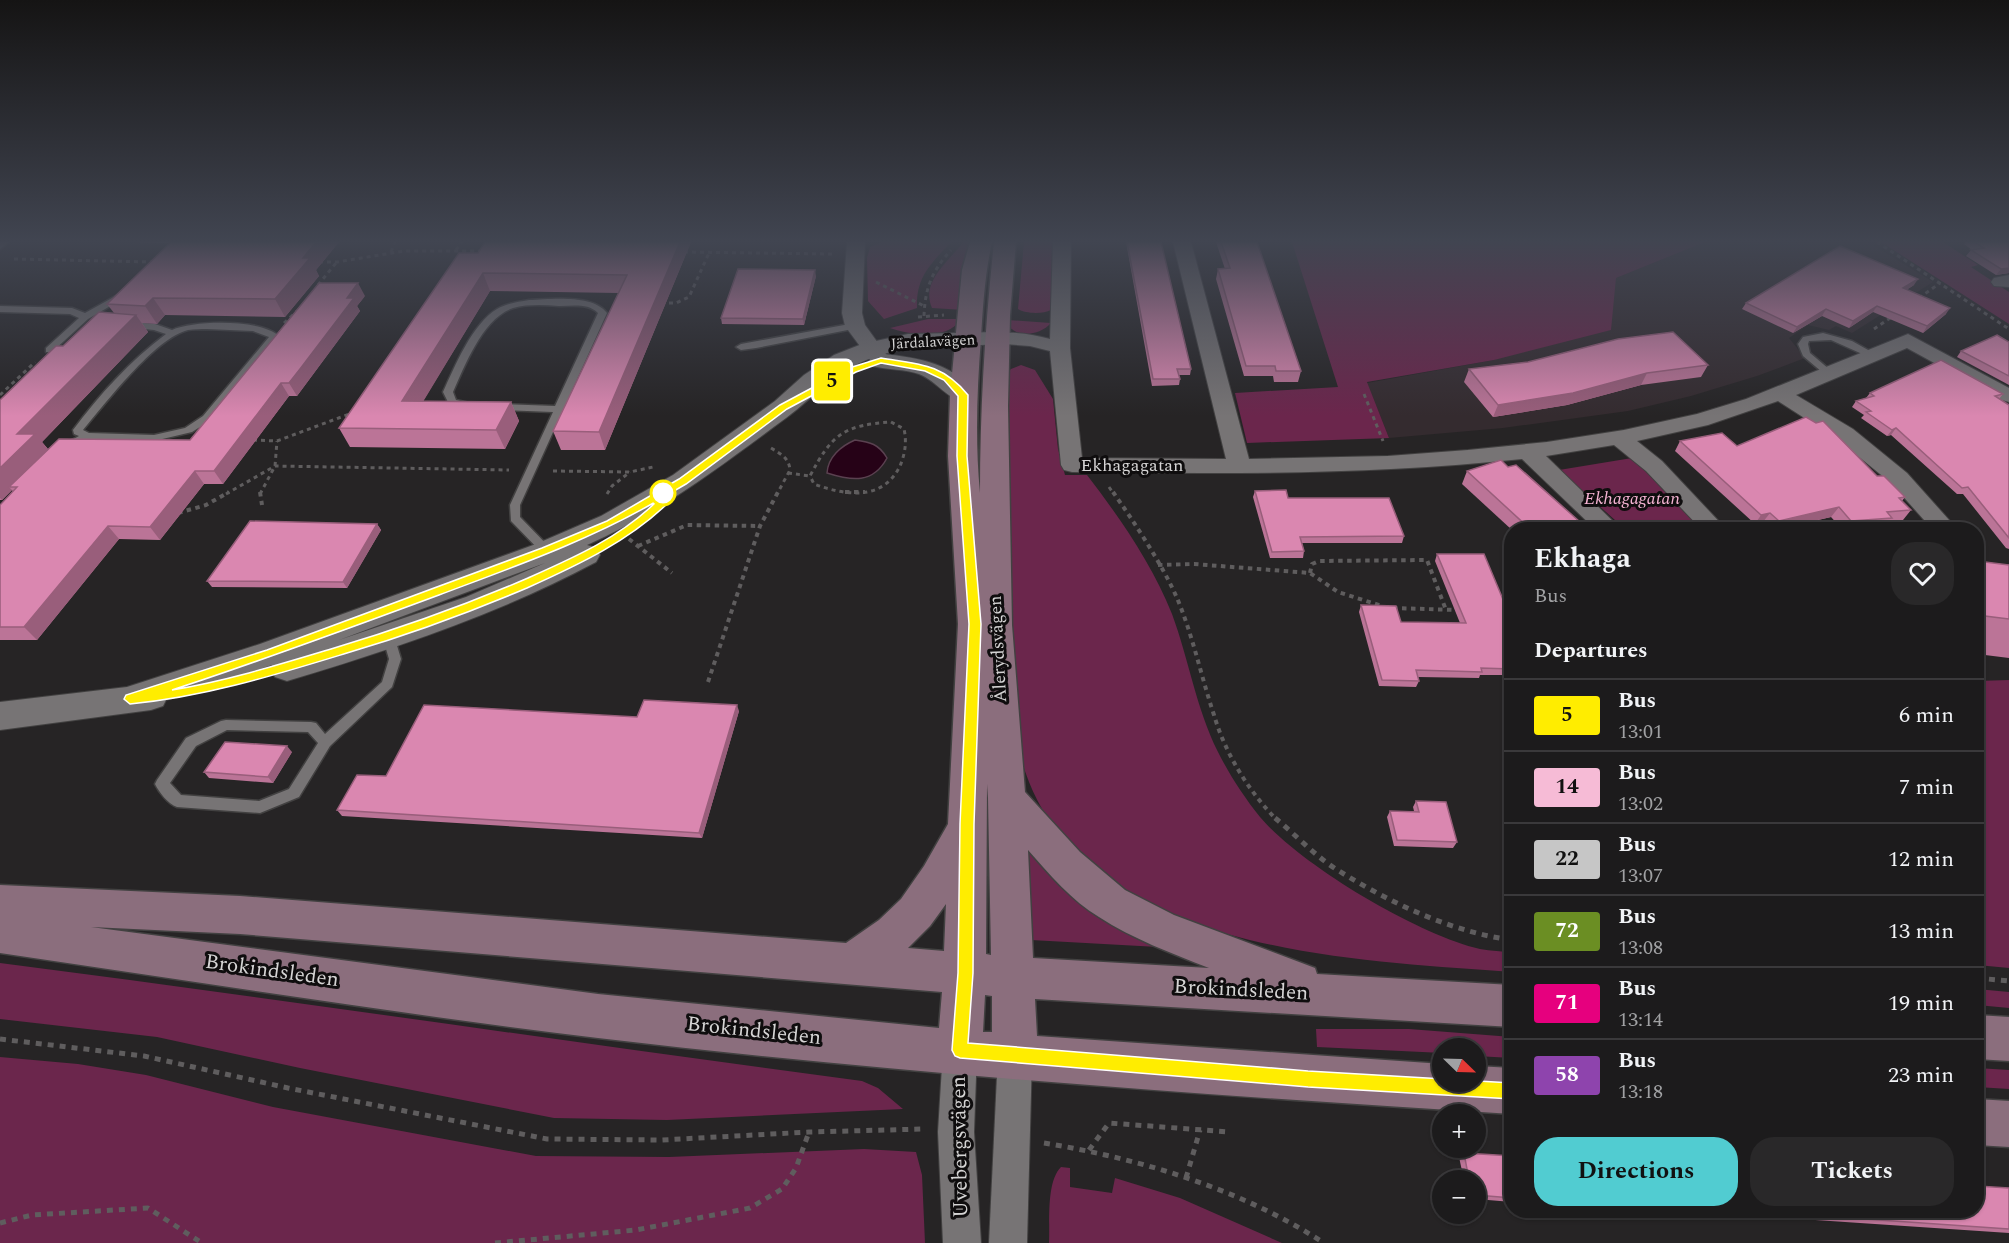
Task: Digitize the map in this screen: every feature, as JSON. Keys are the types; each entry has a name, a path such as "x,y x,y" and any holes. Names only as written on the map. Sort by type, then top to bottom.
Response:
{"main road":[{"name":"Ålerydsvägen","path":"977,300 980,341 994,406 995,625 1007,798 1015,1055"},
{"name":"Ålerydsvägen","path":"960,1050 965,973 967,824 975,624 962,456 963,395 990,300"},
{"path":"1007,798 1066,865 1111,903 1160,929 1329,995"},
{"path":"854,963 905,924 924,903 937,884 967,824"},
{"name":"Brokindsleden","path":"0,904 240,915 1013,977 1504,1006"},
{"name":"Brokindsleden","path":"0,934 598,1016 1015,1055 1308,1079 1504,1091"},
{"path":"1984,1037 2009,1039"},
{"path":"1984,1122 2009,1124"}],"street":[{"path":"853,300 852,313 855,326"},
{"name":"Ekhagagatan","path":"1061,300 1060,348 1072,465 1390,463 1526,450 1618,437 1700,420 1781,394 1831,375 1908,340 2009,396"},
{"path":"1197,300 1239,465"},
{"name":"Järdalavägen","path":"855,326 876,355"},
{"name":"Järdalavägen","path":"0,717 130,699 271,653 480,603 555,559 623,534 649,515 683,482 784,407 876,355 908,341 980,341"},
{"path":"980,341 1030,356 1060,348"},
{"path":"876,355 940,373 963,395"},
{"path":"1781,394 1845,434 1899,478 1940,522"},
{"path":"1618,437 1654,466 1708,522"},
{"path":"1526,450 1602,522"},
{"name":"Uvebergsvägen","path":"960,1050 956,1131 962,1243"},
{"path":"1008,1243 1015,1055"}],"lane":[{"path":"49,350 85,316 115,300"},
{"path":"555,559 515,518 518,494 602,317 599,308 594,306 531,303 508,307 497,312 477,337 448,392 453,402 477,406 558,409"},
{"path":"0,309 72,311 98,322"},
{"path":"118,325 155,327 172,333"},
{"path":"741,347 766,345 806,334 855,326"},
{"path":"196,327 242,327 269,333 274,336 271,342 243,372 207,418 188,430 154,438 87,435 78,432 144,358 172,333 196,327"},
{"path":"1831,375 1806,354 1803,344 1806,339 1821,336 1850,342 1872,355"},
{"path":"53,458 67,446 87,435"},
{"path":"325,742 311,727 226,725 191,742 162,784 177,801 260,807 294,793 325,742 388,684 394,659 385,624"}],"path":[{"path":"659,303 676,303 682,300"},
{"path":"916,300 924,306"},
{"path":"924,316 925,300"},
{"path":"1966,300 2009,329"},
{"path":"269,333 285,323 302,305"},
{"path":"1850,342 1896,314"},
{"path":"915,317 924,316 980,341"},
{"path":"0,395 49,350"},
{"path":"1364,394 1384,443 1372,444"},
{"path":"247,440 278,441 356,412"},
{"path":"891,422 904,429 907,440 903,458 895,477 886,485 868,492 845,492 814,484 810,476 816,464 846,429 866,423 891,422"},
{"path":"262,505 260,492 274,466 278,441"},
{"path":"708,682 760,526 791,464 787,458 768,446"},
{"path":"172,514 206,505 274,466 630,472 656,466"},
{"path":"1095,466 1130,518 1176,596 1200,662 1214,717 1238,770 1275,818 1337,870 1415,911 1454,927 1504,939"},
{"path":"788,473 810,476"},
{"path":"638,546 687,525 760,526"},
{"path":"1426,560 1429,555"},
{"path":"1310,573 1312,564 1319,561 1426,560"},
{"path":"1426,560 1446,610"},
{"path":"1157,565 1194,564 1310,573 1338,591 1361,601 1399,609 1457,610"},
{"path":"1984,979 2009,981"},
{"path":"0,1039 144,1056 288,1088 547,1139 662,1140 809,1132 920,1129 956,1131"},
{"path":"1089,1150 1108,1123 1230,1132"},
{"path":"1186,1178 1200,1130"},
{"path":"495,1243 636,1230 750,1208 782,1189 796,1168 809,1132"},
{"path":"1012,1139 1089,1150 1186,1178 1279,1217 1324,1243"},
{"path":"0,1223 32,1215 148,1208 202,1243"}],"shaded area":[{"path":"1583,300 1904,300 1852,333 1836,326 1829,330 1808,325 1789,338 1805,358 1757,376 1691,396 1628,411 1503,428 1389,438 1367,383 1494,360"},
{"path":"855,440 870,443 881,450 887,458 875,472 861,478 845,478 827,473 836,453"}],"green space":[{"path":"917,300 917,308 884,319 868,301"},
{"path":"930,300 966,300 964,310 932,308"},
{"path":"1019,300 1051,300 1051,310 1048,311 1030,313 1018,309"},
{"path":"1310,300 1614,300 1611,330 1494,360 1367,382 1389,438 1247,443 1235,393 1338,387"},
{"path":"1972,300 2009,300 2009,324"},
{"path":"928,319 961,319 947,331 938,333 908,333 890,328"},
{"path":"1007,320 1051,323 1040,331 1026,334 1014,331"},
{"path":"1021,365 1035,370 1053,399 1058,449 1065,475 1087,475 1145,559 1172,614 1210,735 1232,777 1260,817 1303,856 1362,896 1394,914 1454,941 1480,949 1504,952 1504,971 1369,960 1292,949 1216,931 1147,903 1088,864 1043,811 1017,741 1011,699 1006,569 1004,377 1011,369"},
{"name":"Ekhagagatan","path":"1632,458 1700,522 1617,522 1559,470"},
{"path":"2009,680 2009,968 1984,966 1984,681"},
{"path":"1023,840 1160,945 1158,947 1031,940"},
{"path":"0,963 862,1081 878,1088 903,1109 667,1120 554,1118 157,1037 0,1019"},
{"path":"1984,990 2009,992 2009,1008 1984,1006"},
{"path":"1316,1029 1409,1029 1504,1036 1504,1058 1486,1057 1486,1038 1432,1038 1432,1052 1317,1047"},
{"path":"0,1057 78,1064 146,1075 273,1107 536,1156 669,1157 864,1149 916,1152 922,1175 925,1243 0,1243"},
{"path":"1984,1068 2009,1070 2009,1089 1984,1087"},
{"path":"1061,1167 1070,1168 1070,1187 1112,1193 1115,1178 1180,1198 1282,1243 1049,1243 1051,1192 1056,1174"}],"building":[{"path":"111,300 151,300 145,306 107,304"},
{"path":"305,300 352,300 289,383 281,383 214,471 195,471 150,527 108,526 24,627 0,627 0,505 17,487 9,487 59,439 190,440"},
{"path":"427,300 466,300 402,401 511,402 496,430 339,428"},
{"path":"615,300 655,300 599,432 553,431"},
{"path":"727,300 808,300 803,319 721,318"},
{"path":"1138,300 1175,300 1191,369 1177,369 1180,379 1153,379"},
{"path":"1227,300 1277,300 1301,371 1276,371 1275,366 1246,366"},
{"path":"1751,300 1931,300 1950,308 1927,326 1877,306 1853,321 1826,309 1797,327 1746,303"},
{"path":"99,312 136,315 17,434 35,434 0,468 0,400 56,346 63,346"},
{"path":"1673,332 1708,365 1647,373 1573,393 1498,405 1469,369 1528,362 1618,339"},
{"path":"1997,335 2009,342 2009,376 1961,351"},
{"path":"1941,360 2003,394 1995,396 2009,405 2009,538 1968,487 1962,488 1896,428 1892,430 1866,412 1871,411 1856,401 1874,396 1870,393"},
{"path":"1806,417 1816,423 1823,421 1877,476 1884,476 1905,497 1899,498 1911,510 1887,512 1892,518 1851,521 1839,507 1779,521 1770,513 1761,515 1680,441 1722,433 1737,446"},
{"path":"1501,460 1508,467 1516,465 1580,522 1522,522 1467,471"},
{"path":"1286,490 1288,498 1389,498 1404,536 1300,537 1304,551 1272,552 1255,491"},
{"path":"250,521 377,524 343,582 207,581"},
{"path":"1437,554 1484,554 1504,602 1504,669 1481,668 1482,672 1416,670 1419,681 1382,680 1361,605 1396,606 1401,622 1466,623"},
{"path":"1984,562 2009,565 2009,619 1984,616"},
{"path":"644,700 737,705 699,833 337,810 357,775 386,776 424,705 637,717"},
{"path":"225,742 287,746 268,777 204,772"},
{"path":"1416,801 1446,802 1457,842 1397,840 1390,811 1419,812"},
{"path":"1486,1154 1504,1156 1504,1197 1486,1196 1486,1170 1467,1170 1465,1158 1486,1158"},
{"path":"1984,1186 2009,1188 2009,1229 1850,1218 1984,1218"}],"bus line":[{"name":"5","path":"666,498 649,515 623,534 564,567 480,603 308,662 240,681 173,695 130,699 271,653 546,551 610,523 683,482 784,407 853,370 881,361 927,369 947,378 963,395 962,456 975,624 967,824 965,973 960,1050 1308,1079 1504,1091"}]}
